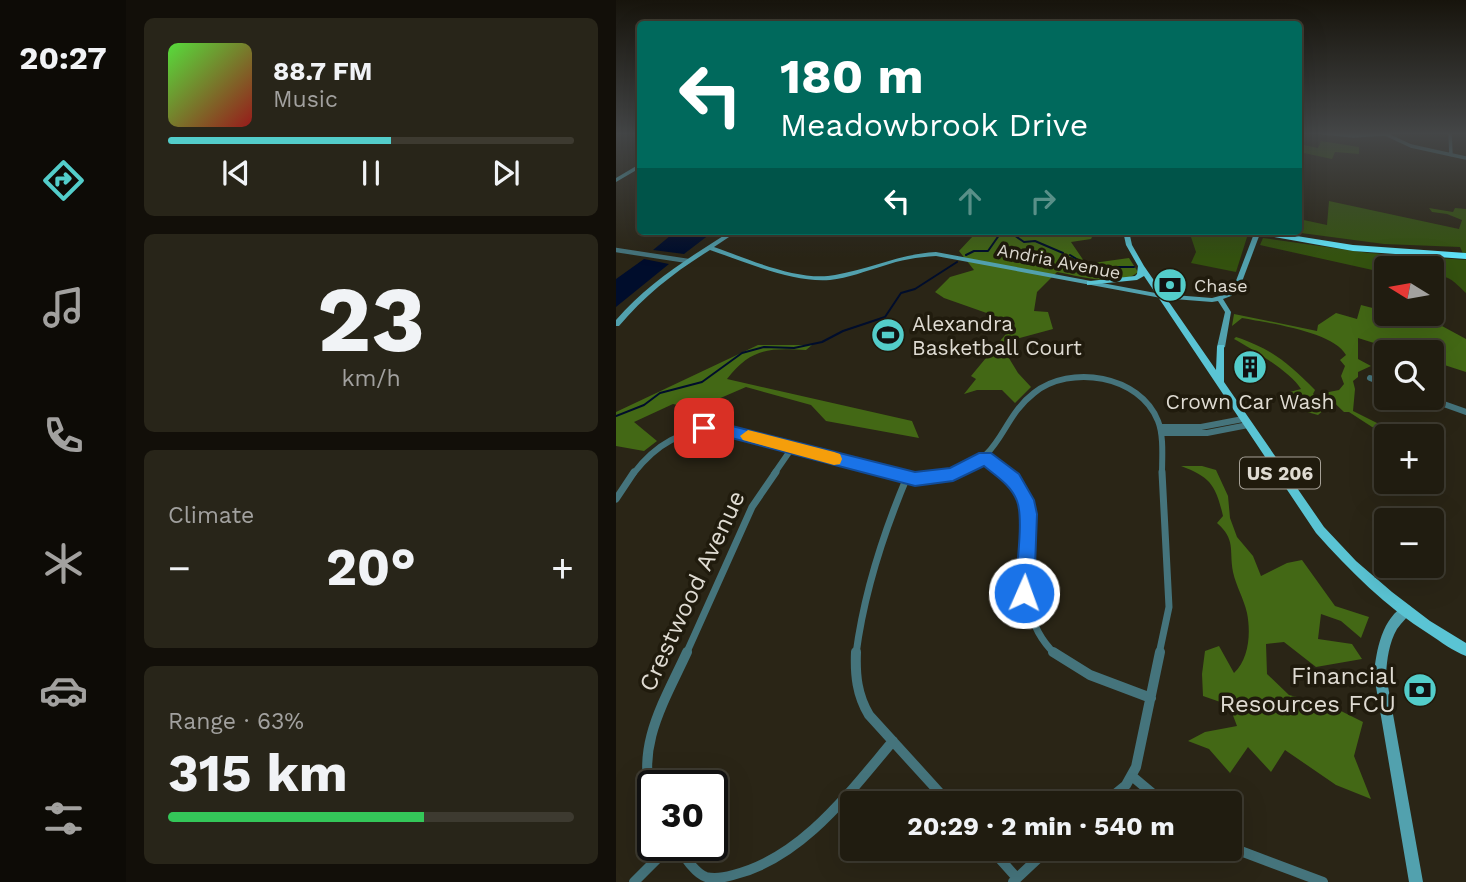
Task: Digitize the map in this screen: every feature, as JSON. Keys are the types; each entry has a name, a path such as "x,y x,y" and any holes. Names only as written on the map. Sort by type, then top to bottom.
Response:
{"highway":[{"path":"1298,235 1371,246 1466,254"},
{"path":"1253,236 1353,248 1466,254"}],"main road":[{"name":"US 206","path":"1127,235 1129,245 1141,266 1320,530 1346,558 1406,610 1466,650"},
{"path":"1090,283 1127,280 1139,276 1141,266"},
{"path":"1120,288 1127,280"},
{"path":"1220,383 1221,347"}],"street":[{"path":"616,324 641,299 688,261 728,235"},
{"path":"1221,347 1228,315 1227,308 1220,299 1229,295 1238,285 1253,236"},
{"name":"Andria Avenue","path":"708,247 765,266 816,278 836,277 912,256 929,254 1161,296 1203,301 1220,299"},
{"path":"616,250 688,261"},
{"path":"616,499 648,453 672,437 689,431 720,429 907,477 943,477 962,471 985,457 1030,396 1050,384 1069,378 1099,378 1127,387 1146,401 1158,418 1161,430 1169,607 1133,777 1117,791"},
{"path":"1370,378 1374,380"},
{"path":"1444,404 1466,412"},
{"path":"1161,430 1198,434 1246,422"},
{"name":"Crestwood Avenue","path":"646,770 652,729 751,507 792,448"},
{"path":"985,457 1013,479 1025,500 1028,514 1026,606 1039,638 1069,664 1151,698"},
{"path":"907,477 884,533 853,660 855,683 863,705 938,791"},
{"path":"1406,610 1388,634 1381,658 1380,675 1416,882"},
{"path":"689,861 709,878 736,881 765,873 781,863 806,840 893,741"},
{"path":"1133,777 1150,791"},
{"path":"1242,852 1323,882"},
{"path":"634,882 655,861"},
{"path":"1000,861 1014,879 1034,861"}],"green space":[{"path":"1329,201 1459,229 1462,220 1432,212 1429,208 1453,212 1455,208 1466,209 1466,260 1460,247 1384,244 1302,233 1302,220 1327,225"},
{"path":"1093,235 1091,239 1071,242 1086,264 1129,258 1138,272 1130,277 1110,280 1057,272 1037,292 1034,311 1048,312 1053,329 1009,341 1004,350 1018,373 1031,387 1015,403 1002,390 977,390 964,394 976,379 971,376 1015,323 944,298 935,292 950,277 974,270 959,251 973,236"},
{"path":"1185,235 1248,235 1236,272 1191,263 1196,252 1191,237"},
{"path":"1263,238 1411,256 1374,256 1374,270 1260,245"},
{"path":"1444,258 1466,260 1466,293 1452,280 1444,277"},
{"path":"1361,305 1374,308 1374,326 1442,326 1466,339 1466,372 1444,365 1444,340 1374,340 1374,343 1358,338 1358,359 1371,366 1358,372 1358,377 1353,381 1353,411 1379,424 1374,424 1374,428 1349,412 1344,412 1324,393 1339,390 1344,384 1341,376 1345,366 1340,360 1346,355 1339,347 1315,335 1268,323 1242,318 1232,326 1234,314 1317,331 1318,325 1336,313 1357,319"},
{"path":"1236,337 1270,352 1288,365 1315,390 1313,394 1325,409 1318,415 1307,412 1302,401 1284,400 1286,393 1301,389 1296,382 1280,368 1234,339"},
{"path":"758,345 812,345 806,350 781,349 762,352 744,361 727,379 912,421 919,438 826,421 811,405 746,387 695,409 673,404 634,422 657,441 644,451 616,446 616,412"},
{"path":"1181,466 1202,466 1216,470 1228,496 1230,518 1237,537 1253,556 1261,576 1287,563 1302,560 1335,606 1369,617 1361,638 1341,621 1321,614 1318,639 1352,644 1362,659 1316,667 1284,642 1266,644 1267,674 1289,695 1331,706 1363,722 1354,756 1371,799 1336,785 1285,750 1271,772 1248,747 1230,773 1209,749 1188,741 1205,732 1237,726 1229,705 1203,696 1202,674 1205,651 1219,646 1234,673 1246,653 1249,629 1246,608 1233,572 1231,545 1217,523 1223,516 1218,497 1206,479"}],"water":[{"path":"671,235 709,235 684,254 653,250"},
{"path":"644,259 669,264 616,307 616,279"}],"waterway":[{"path":"966,255 974,251 988,251 999,235"},
{"path":"1014,235 1024,242 1035,241 1063,253"},
{"path":"1070,255 1090,267 1134,267"},
{"path":"616,416 644,405 660,393 702,382 742,353 764,347 794,348 822,342 843,331 885,317 901,293 915,289 957,262"}],"slow traffic":[{"path":"748,436 834,459"}],"place":[{"name":"Chase","path":"1170,285"},
{"name":"Alexandra Basketball Court","path":"888,335"},
{"name":"Crown Car Wash","path":"1250,367"},
{"name":"Financial Resources FCU","path":"1420,690"}],"route":[{"path":"704,428 720,429 915,479 953,474 971,467 985,457 1013,479 1025,500 1028,514 1024,593"}]}
